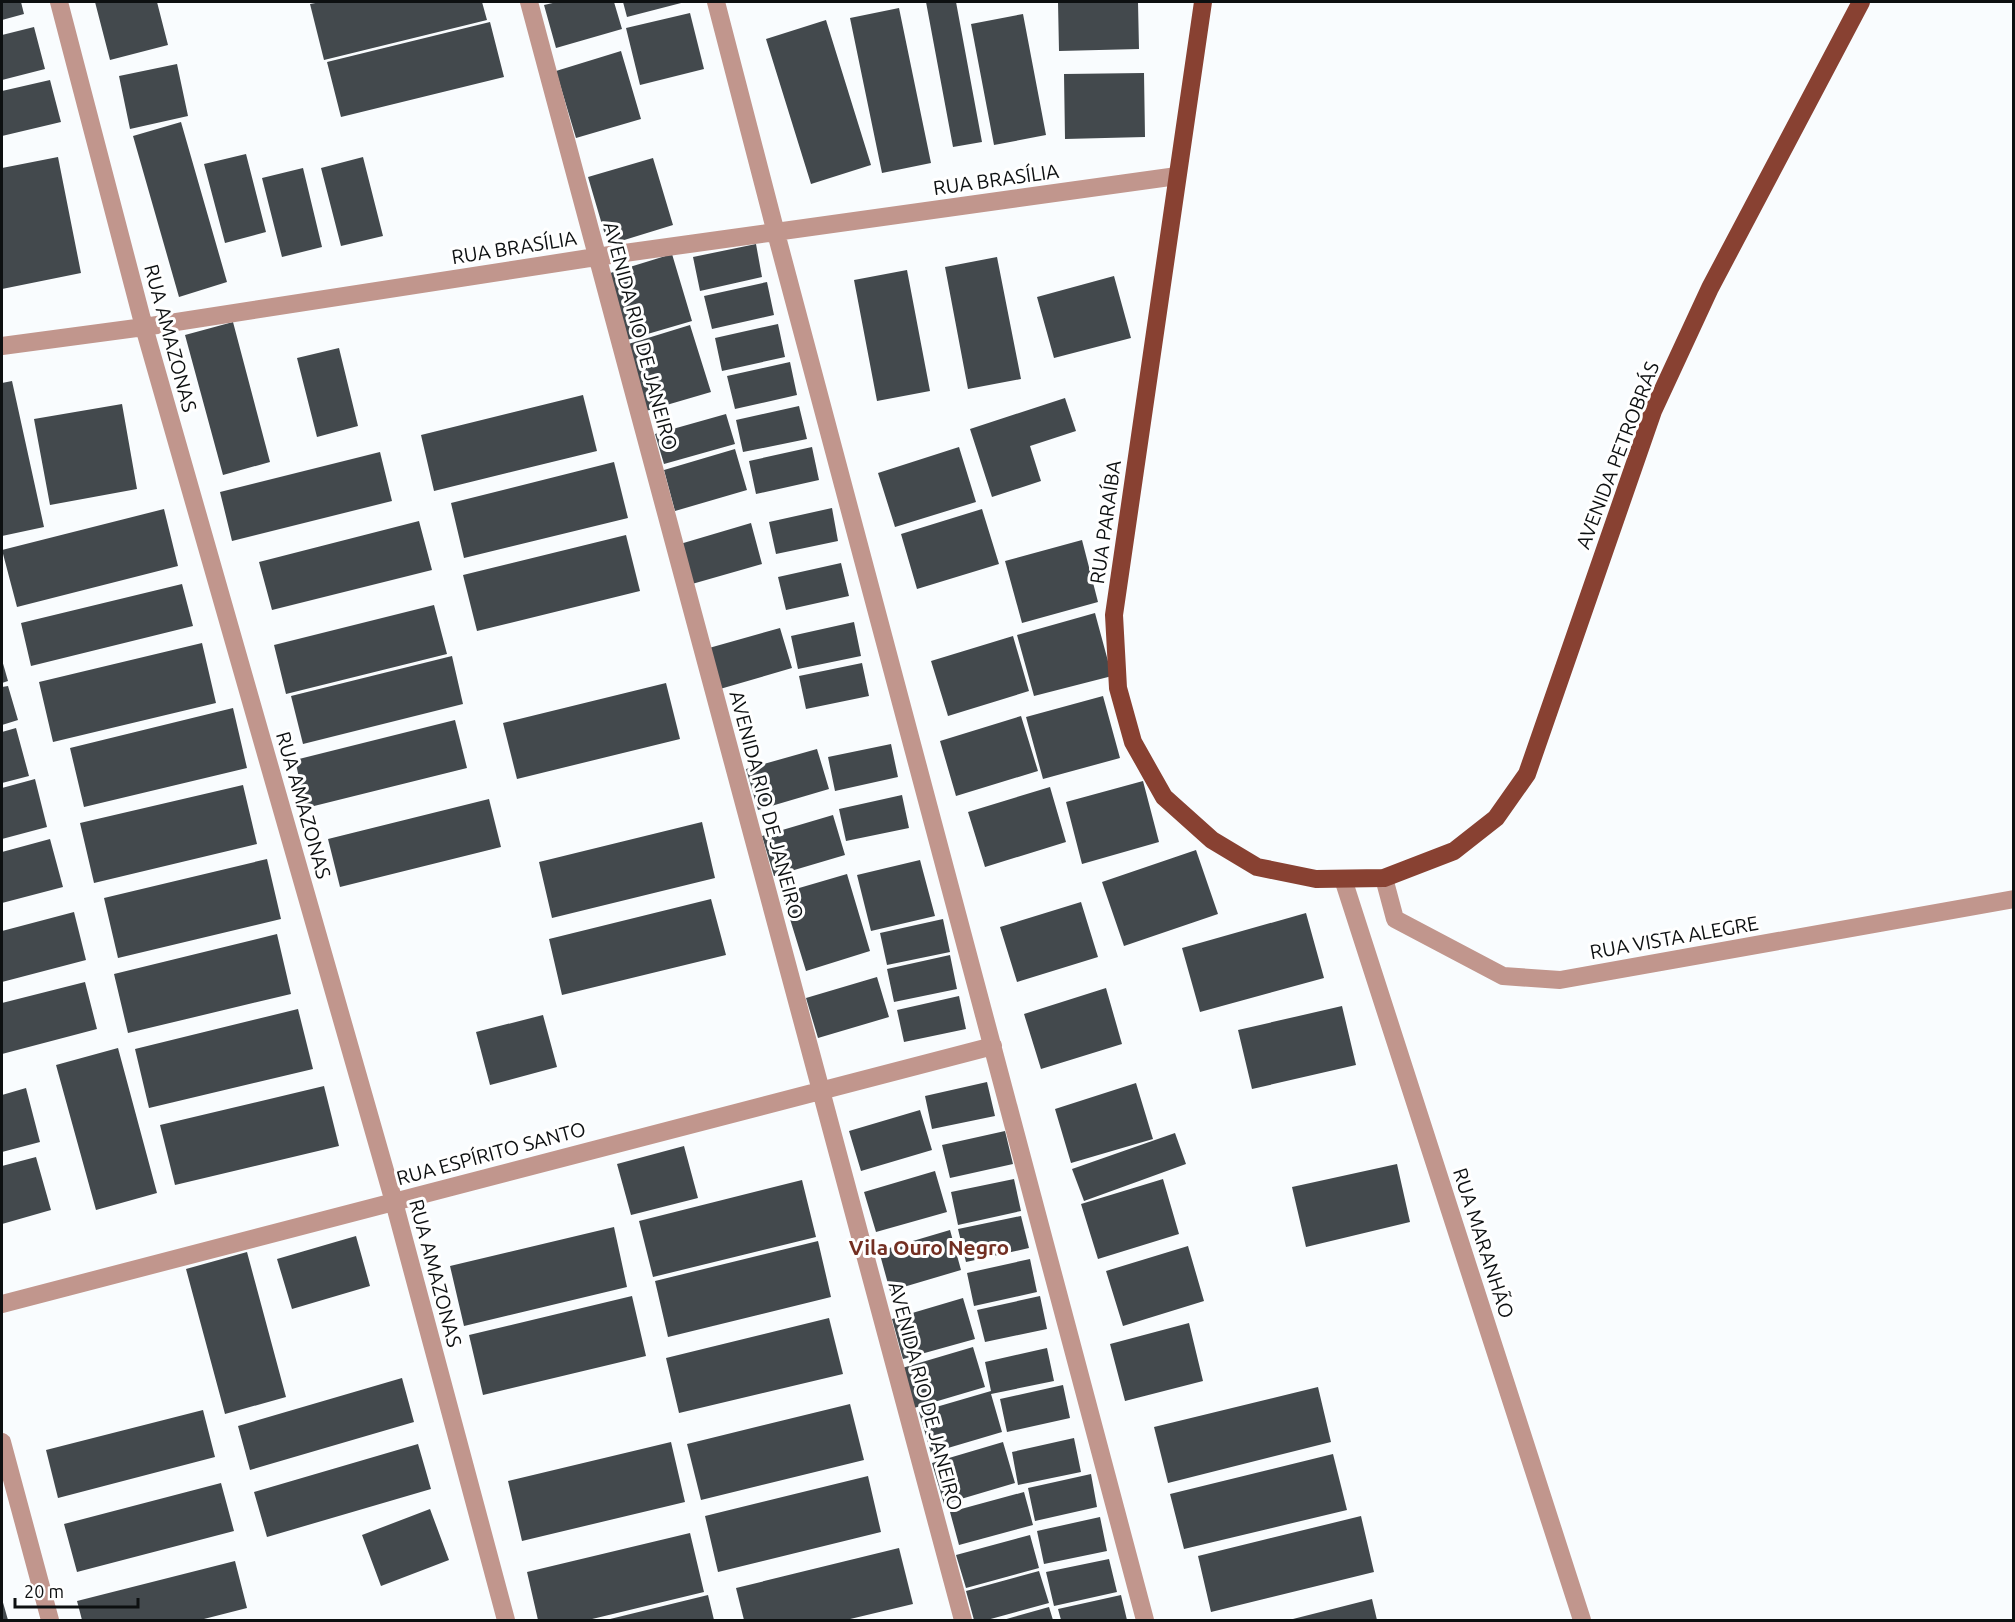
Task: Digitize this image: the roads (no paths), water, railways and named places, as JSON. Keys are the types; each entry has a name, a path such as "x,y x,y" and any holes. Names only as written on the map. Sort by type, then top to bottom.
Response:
{"main road":[{"name":"RUA PARAÍBA","path":"1203,2 1114,615 1118,688 1133,742 1164,797 1212,840 1257,867 1316,879 1384,878"},
{"name":"AVENIDA PETROBRÁS","path":"1384,878 1454,851 1496,818 1527,774 1653,411 1710,288 1861,2"}],"street":[{"name":"RUA AMAZONAS","path":"59,2 144,327 394,1202 506,1620"},
{"name":"AVENIDA RIO DE JANEIRO","path":"529,2 963,1620"},
{"path":"716,2 1145,1620"},
{"name":"RUA BRASÍLIA","path":"2,346 144,327 596,257 1177,176"},
{"name":"RUA VISTA ALEGRE","path":"1384,878 1395,919 1503,976 1560,980 2013,899"},
{"name":"RUA MARANHÃO","path":"1343,879 1582,1620"},
{"name":"RUA ESPÍRITO SANTO","path":"2,1304 993,1046"},
{"path":"2,1442 50,1620"}],"district":[{"name":"Vila Ouro Negro","path":"929,1247"}]}
